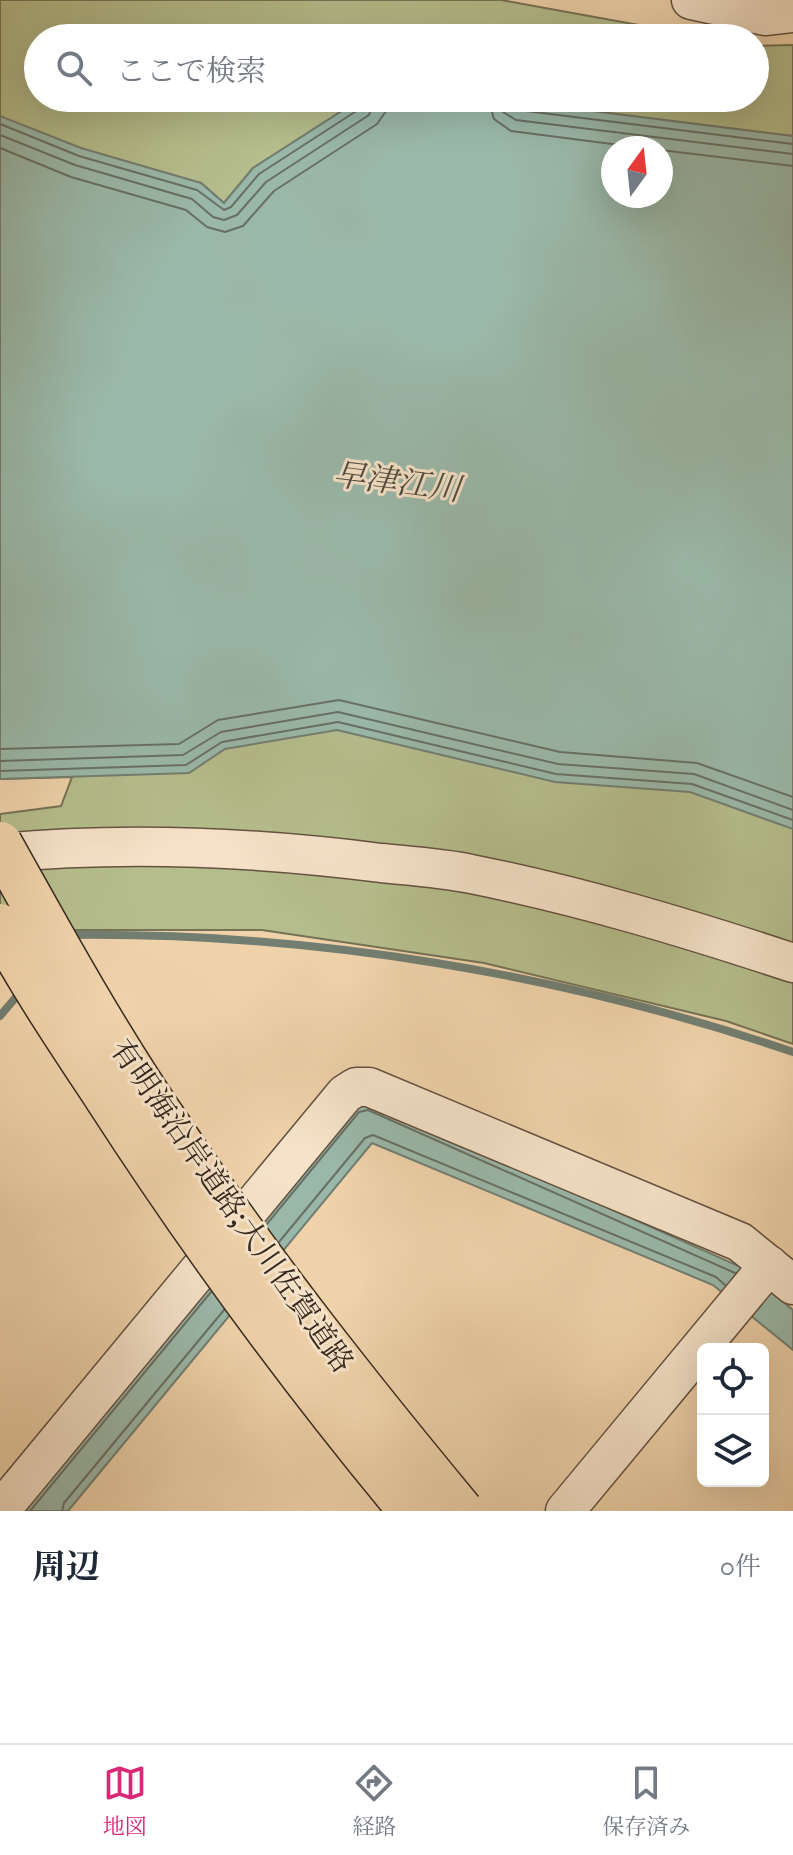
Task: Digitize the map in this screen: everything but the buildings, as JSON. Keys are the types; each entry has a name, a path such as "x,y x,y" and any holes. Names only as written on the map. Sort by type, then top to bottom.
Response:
{"highway":[{"name":"有明海沿岸道路;大川佐賀道路","path":"0,844 64,959 170,1129 288,1296 461,1511"},
{"name":"有明海沿岸道路;大川佐賀道路","path":"0,926 26,975 142,1151 267,1329 411,1511"}],"street":[{"path":"691,0 765,16 793,13"},
{"path":"0,853 62,847 204,847 324,855 469,874 608,906 793,963"},
{"path":"0,1511 345,1094 356,1087 369,1087 740,1242 781,1275 735,1305 565,1511"}],"green space":[{"path":"0,0 501,0 633,24 24,24 24,112 340,112 253,168 224,203 201,183 0,140"},
{"path":"793,45 793,136 600,112 769,112 769,46"},
{"path":"0,671 793,795 793,948 604,894 0,838 0,814 61,806 72,777 0,779"},
{"path":"209,859 457,884 793,973 793,1044 726,1021 484,963 262,930 0,930 0,864"}],"water":[{"name":"早津江川","path":"340,112 600,112 793,136 793,829 690,792 555,782 337,730 225,749 189,773 0,779 0,116 81,148 201,183 224,203 253,168"},
{"path":"370,1102 741,1267 793,1310 793,1350 713,1285 372,1143 68,1511 20,1511 356,1103"}],"waterway":[{"path":"67,935 251,941 435,963 526,979 616,1000 793,1052"},
{"path":"0,1016 22,990"}]}
